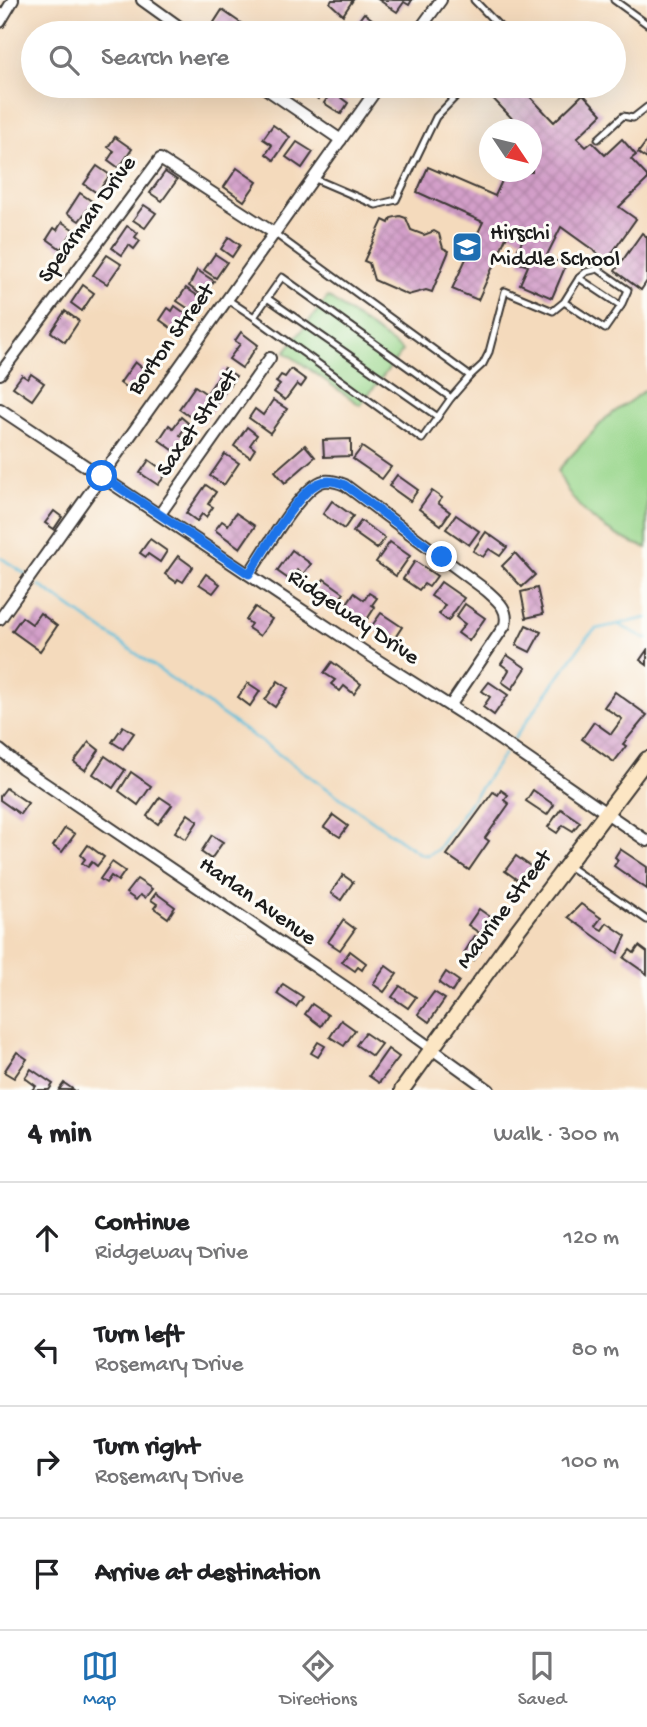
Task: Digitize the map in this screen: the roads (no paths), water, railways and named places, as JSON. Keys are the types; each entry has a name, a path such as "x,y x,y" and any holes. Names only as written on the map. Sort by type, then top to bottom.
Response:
{"street":[{"path":"0,22 13,0"},
{"path":"142,0 171,21"},
{"path":"426,21 441,0"},
{"path":"280,98 341,140"},
{"name":"Borton Street","path":"0,619 371,98"},
{"name":"Spearman Drive","path":"0,374 160,159 274,233"},
{"name":"Saxet Street","path":"160,514 270,358"},
{"name":"Ridgeway Drive","path":"0,409 450,706 647,841"},
{"path":"249,574 307,490 324,481 336,481 345,485 504,608 507,618 505,625 450,706"},
{"name":"Harlan Avenue","path":"0,750 360,997 489,1090"},
{"name":"Maurine Street","path":"402,1090 517,931 647,759"}],"lane":[{"path":"474,0 494,21"},
{"path":"614,0 647,24"},
{"path":"313,178 376,205 396,200 436,117 454,98"},
{"path":"598,139 623,116 633,118 647,107"},
{"path":"274,233 470,376"},
{"path":"227,299 422,439 451,398 483,363 489,352 505,291 548,310 558,309 579,278 586,272 598,270 628,290 605,329 564,302"},
{"path":"254,317 282,277 451,398"},
{"path":"579,278 621,306"},
{"path":"267,298 438,417"},
{"path":"567,866 647,920"}],"waterway":[{"path":"0,557 25,574"},
{"path":"39,585 420,854 427,855 437,850 504,754"},
{"path":"514,739 587,637 596,629 647,618"},
{"path":"619,625 647,639"}],"place":[{"name":"Hirschi Middle School","path":"467,247"}]}
